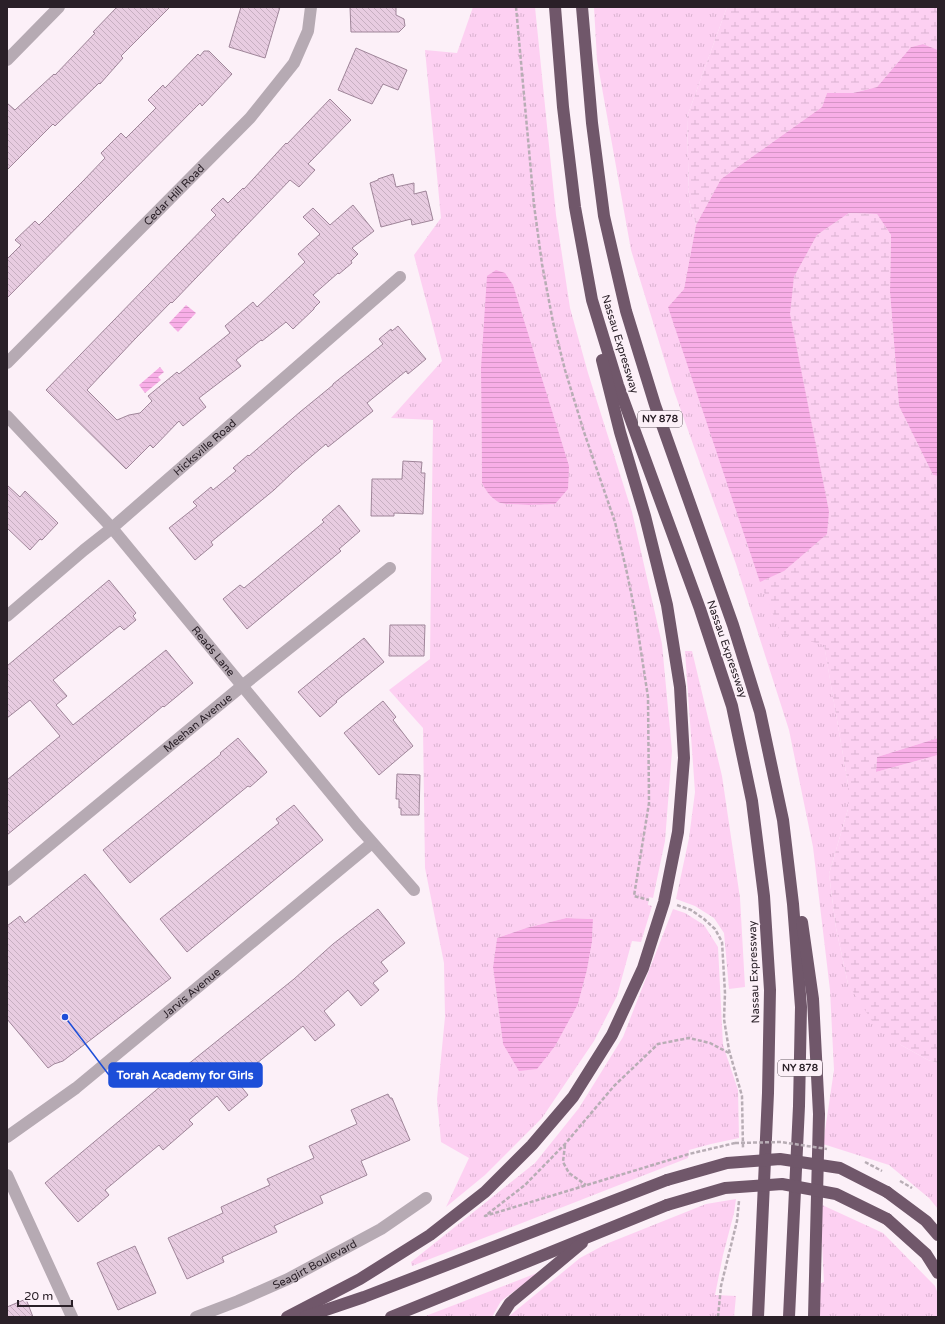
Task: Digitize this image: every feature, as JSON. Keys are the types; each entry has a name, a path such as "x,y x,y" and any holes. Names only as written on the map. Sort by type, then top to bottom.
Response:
{"highway":[{"name":"Nassau Expressway","path":"555,7 563,107 575,207 592,300 618,385 700,609 732,706 752,801 764,896 770,990 768,1093 758,1317"},
{"name":"Nassau Expressway","path":"582,7 590,101 604,216 626,311 655,405 733,624 760,712 783,820 793,904 801,1007 799,1106 789,1317"},
{"path":"589,7 590,101"},
{"path":"287,1317 360,1279 430,1235 485,1192 532,1145 573,1097 612,1035 643,968 664,902 678,832 684,758 680,686 666,605 645,516 620,432 604,367 592,300"},
{"path":"783,820 799,900 813,999 819,1114 814,1317"},
{"path":"305,1317 364,1297 666,1180 727,1163 780,1159 840,1168 887,1192 926,1221 938,1235"},
{"path":"391,1317 666,1206 725,1188 782,1184 836,1194 887,1219 926,1254 938,1273"},
{"path":"501,1317 510,1303 592,1235"}],"street":[{"path":"7,60 59,7"},
{"name":"Cedar Hill Road","path":"7,363 250,118 294,63 308,31 311,7"},
{"name":"Hicksville Road","path":"7,616 112,528 400,277"},
{"name":"Reads Lane","path":"7,416 112,528 372,843 414,890"},
{"name":"Meehan Avenue","path":"7,880 242,686 390,568"},
{"name":"Jarvis Avenue","path":"7,1137 76,1088 372,843"},
{"path":"7,1175 72,1317"},
{"name":"Seagirt Boulevard","path":"196,1317 238,1301 288,1278 381,1229 426,1198"}],"path":[{"path":"516,7 534,205 542,264 553,322 565,370 584,432 615,522 635,612 648,697 650,803 634,896 652,900"},
{"path":"674,904 691,910 704,919 715,929 722,942 725,993 724,1019 730,1053 742,1096 743,1150"},
{"path":"730,1053 710,1043 689,1038 658,1044 614,1086 565,1144 525,1185 485,1216 689,1154 735,1143"},
{"path":"565,1144 563,1162 569,1173 587,1185"},
{"path":"718,1317 721,1286 737,1221 739,1200"}],"green space":[{"path":"473,7 535,7 556,215 570,308 588,373 632,512 662,644 672,751 665,841 653,898 649,897 648,905 652,906 641,942 632,941 617,996 594,1041 542,1118 485,1175 446,1207 469,1158 441,1142 437,1099 445,1017 444,963 425,868 423,728 389,690 430,659 433,420 391,418 442,361 414,255 441,218 425,50 457,53","holes":["483,354 555,504 525,505 498,502 490,496 482,483 481,368","566,918 593,919 592,942 587,970 578,1004 503,1044 493,967 497,938 526,928"]},
{"path":"594,7 727,7 687,117 689,200 696,225 684,289 668,307 824,644 848,784 848,809 829,874 836,928 848,984 901,1045 928,1060 938,1063 938,1209 929,1198 889,1165 823,1144 834,1070 830,990 813,847 789,730 736,564 674,391 631,250 597,60"},
{"path":"727,7 938,7 938,50 923,44 911,47 877,87 853,93 827,93 822,107 721,179 696,225 689,200 687,117"},
{"path":"849,213 877,214 891,235 890,292 899,406 933,475 938,476 938,738 877,757 876,772 938,755 938,1063 928,1060 901,1045 872,1021 848,984 836,928 829,874 848,809 848,784 824,645 781,634 760,582 784,571 829,511 789,314 794,277 817,235"},
{"path":"685,651 692,651 722,776 740,898 745,987 729,989 724,933 714,918 695,906 676,899 689,838 695,792"},
{"path":"673,909 685,913 704,925 718,947 723,1045 738,1090 739,1138 689,1150 688,1158 412,1266 411,1262 535,1163 579,1108 623,1037"},
{"path":"736,1199 715,1295 736,1296 734,1317 508,1317 580,1258 606,1244 706,1204"},
{"path":"820,1204 883,1233 935,1286 938,1294 938,1317 819,1317 819,1284 824,1282"},
{"path":"537,1273 501,1301 492,1317 423,1317"}],"shaded area":[{"path":"923,44 938,50 938,476 933,475 899,406 890,292 891,235 877,214 849,213 817,235 794,277 790,314 829,511 827,534 784,571 760,582 668,307 684,289 696,225 721,179 822,107 827,93 853,93 877,87 911,47"},
{"path":"496,270 505,273 513,285 569,466 568,489 555,504 525,505 498,502 490,496 482,483 481,368 487,276"},
{"path":"186,305 196,313 178,332 169,323"},
{"path":"160,367 164,372 158,377 161,380 145,393 139,385"},
{"path":"938,738 938,755 876,772 877,757"},
{"path":"566,918 593,919 592,942 587,970 578,1004 555,1046 537,1069 519,1071 503,1044 493,967 497,938 526,928"}],"building":[{"path":"117,7 170,7 121,56 123,58 100,84 99,83 55,126 53,124 7,170 7,103 15,110 54,74 55,75 95,33 93,32"},
{"path":"241,7 280,7 265,58 229,47"},
{"path":"350,7 396,7 396,15 404,19 405,26 399,32 351,32"},
{"path":"356,48 407,70 398,90 383,84 372,104 338,90"},
{"path":"204,51 209,51 232,74 202,106 200,103 7,298 7,259 21,245 15,240 35,221 39,225 84,180 105,158 101,153 121,133 126,138 156,108 148,100 163,85 165,88 198,54 200,56"},
{"path":"330,99 351,120 308,164 315,170 299,187 290,180 87,390 117,420 129,415 140,413 152,401 148,396 177,372 179,374 230,333 225,326 253,302 257,307 305,262 298,254 320,234 303,217 313,208 330,225 353,205 374,231 352,248 358,254 351,261 352,263 313,295 320,302 314,309 293,329 286,322 236,360 241,366 199,398 206,407 183,426 179,421 153,448 150,445 126,469 46,390 216,215 211,210 223,198 228,203 243,188 244,189 286,143 287,144"},
{"path":"393,174 396,187 414,183 414,194 426,191 433,220 412,225 411,219 381,227 370,183"},
{"path":"398,326 426,359 408,374 406,371 367,403 373,411 328,447 326,444 274,490 211,542 213,545 195,560 169,528 197,506 193,502 211,487 213,490 236,471 233,468 383,344 379,339 391,329 392,331"},
{"path":"403,461 422,462 421,473 425,473 423,514 394,513 394,516 371,516 372,479 402,479"},
{"path":"7,485 20,497 25,491 58,523 30,550 7,528"},
{"path":"339,505 360,531 339,549 341,551 247,629 223,599 240,585 244,588 324,522 322,520"},
{"path":"109,580 136,613 133,616 136,620 124,630 120,626 117,628 53,680 67,696 56,705 73,725 166,650 193,683 7,835 7,780 60,736 30,700 7,718 7,666"},
{"path":"390,625 425,625 424,656 389,656"},
{"path":"364,638 384,662 336,701 337,702 320,717 298,692"},
{"path":"383,701 396,717 393,720 413,746 379,775 344,733"},
{"path":"238,738 267,772 130,883 103,850 221,754 220,753"},
{"path":"397,774 420,775 419,815 401,815 399,799 396,799"},
{"path":"294,805 323,840 187,952 160,919 279,823 276,819"},
{"path":"85,874 171,978 63,1061 48,1068 7,1019 7,926 20,916 25,923"},
{"path":"378,909 405,943 381,962 388,971 373,983 379,990 361,1006 348,990 324,1011 335,1025 315,1041 303,1026 236,1080 248,1095 229,1111 217,1096 189,1120 193,1124 163,1150 159,1145 105,1190 109,1195 78,1222 45,1183 161,1086 294,979 333,944"},
{"path":"388,1094 390,1098 392,1098 410,1140 361,1161 367,1175 320,1196 323,1203 274,1226 277,1232 222,1257 224,1262 187,1279 168,1238 223,1213 221,1207 270,1185 267,1179 314,1158 309,1146 357,1124 351,1110"},
{"path":"135,1246 156,1293 118,1310 97,1263"},
{"path":"26,1299 33,1317 7,1317 7,1307"}],"place":[{"name":"Torah Academy for Girls","path":"65,1017"}]}
